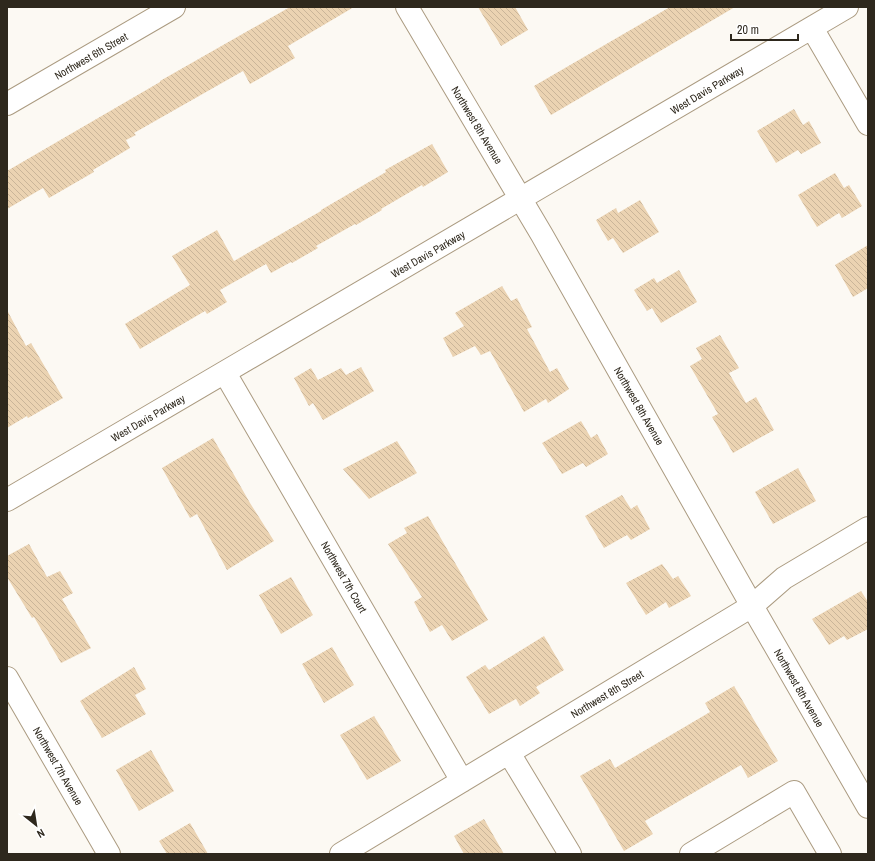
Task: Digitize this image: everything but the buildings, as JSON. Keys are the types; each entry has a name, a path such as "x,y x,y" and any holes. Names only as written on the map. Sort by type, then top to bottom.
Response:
{"street":[{"name":"Northwest 6th Street","path":"7,104 174,7"},
{"name":"Northwest 8th Avenue","path":"407,7 521,200 868,807"},
{"name":"West Davis Parkway","path":"7,500 521,200 847,7"},
{"path":"812,28 868,124"},
{"name":"Northwest 7th Court","path":"225,373 462,781"},
{"name":"Northwest 8th Street","path":"341,854 752,606 784,578 868,528"},
{"name":"Northwest 7th Avenue","path":"7,678 109,854"},
{"path":"509,753 570,854"},
{"path":"691,854 794,792 830,854"}]}
